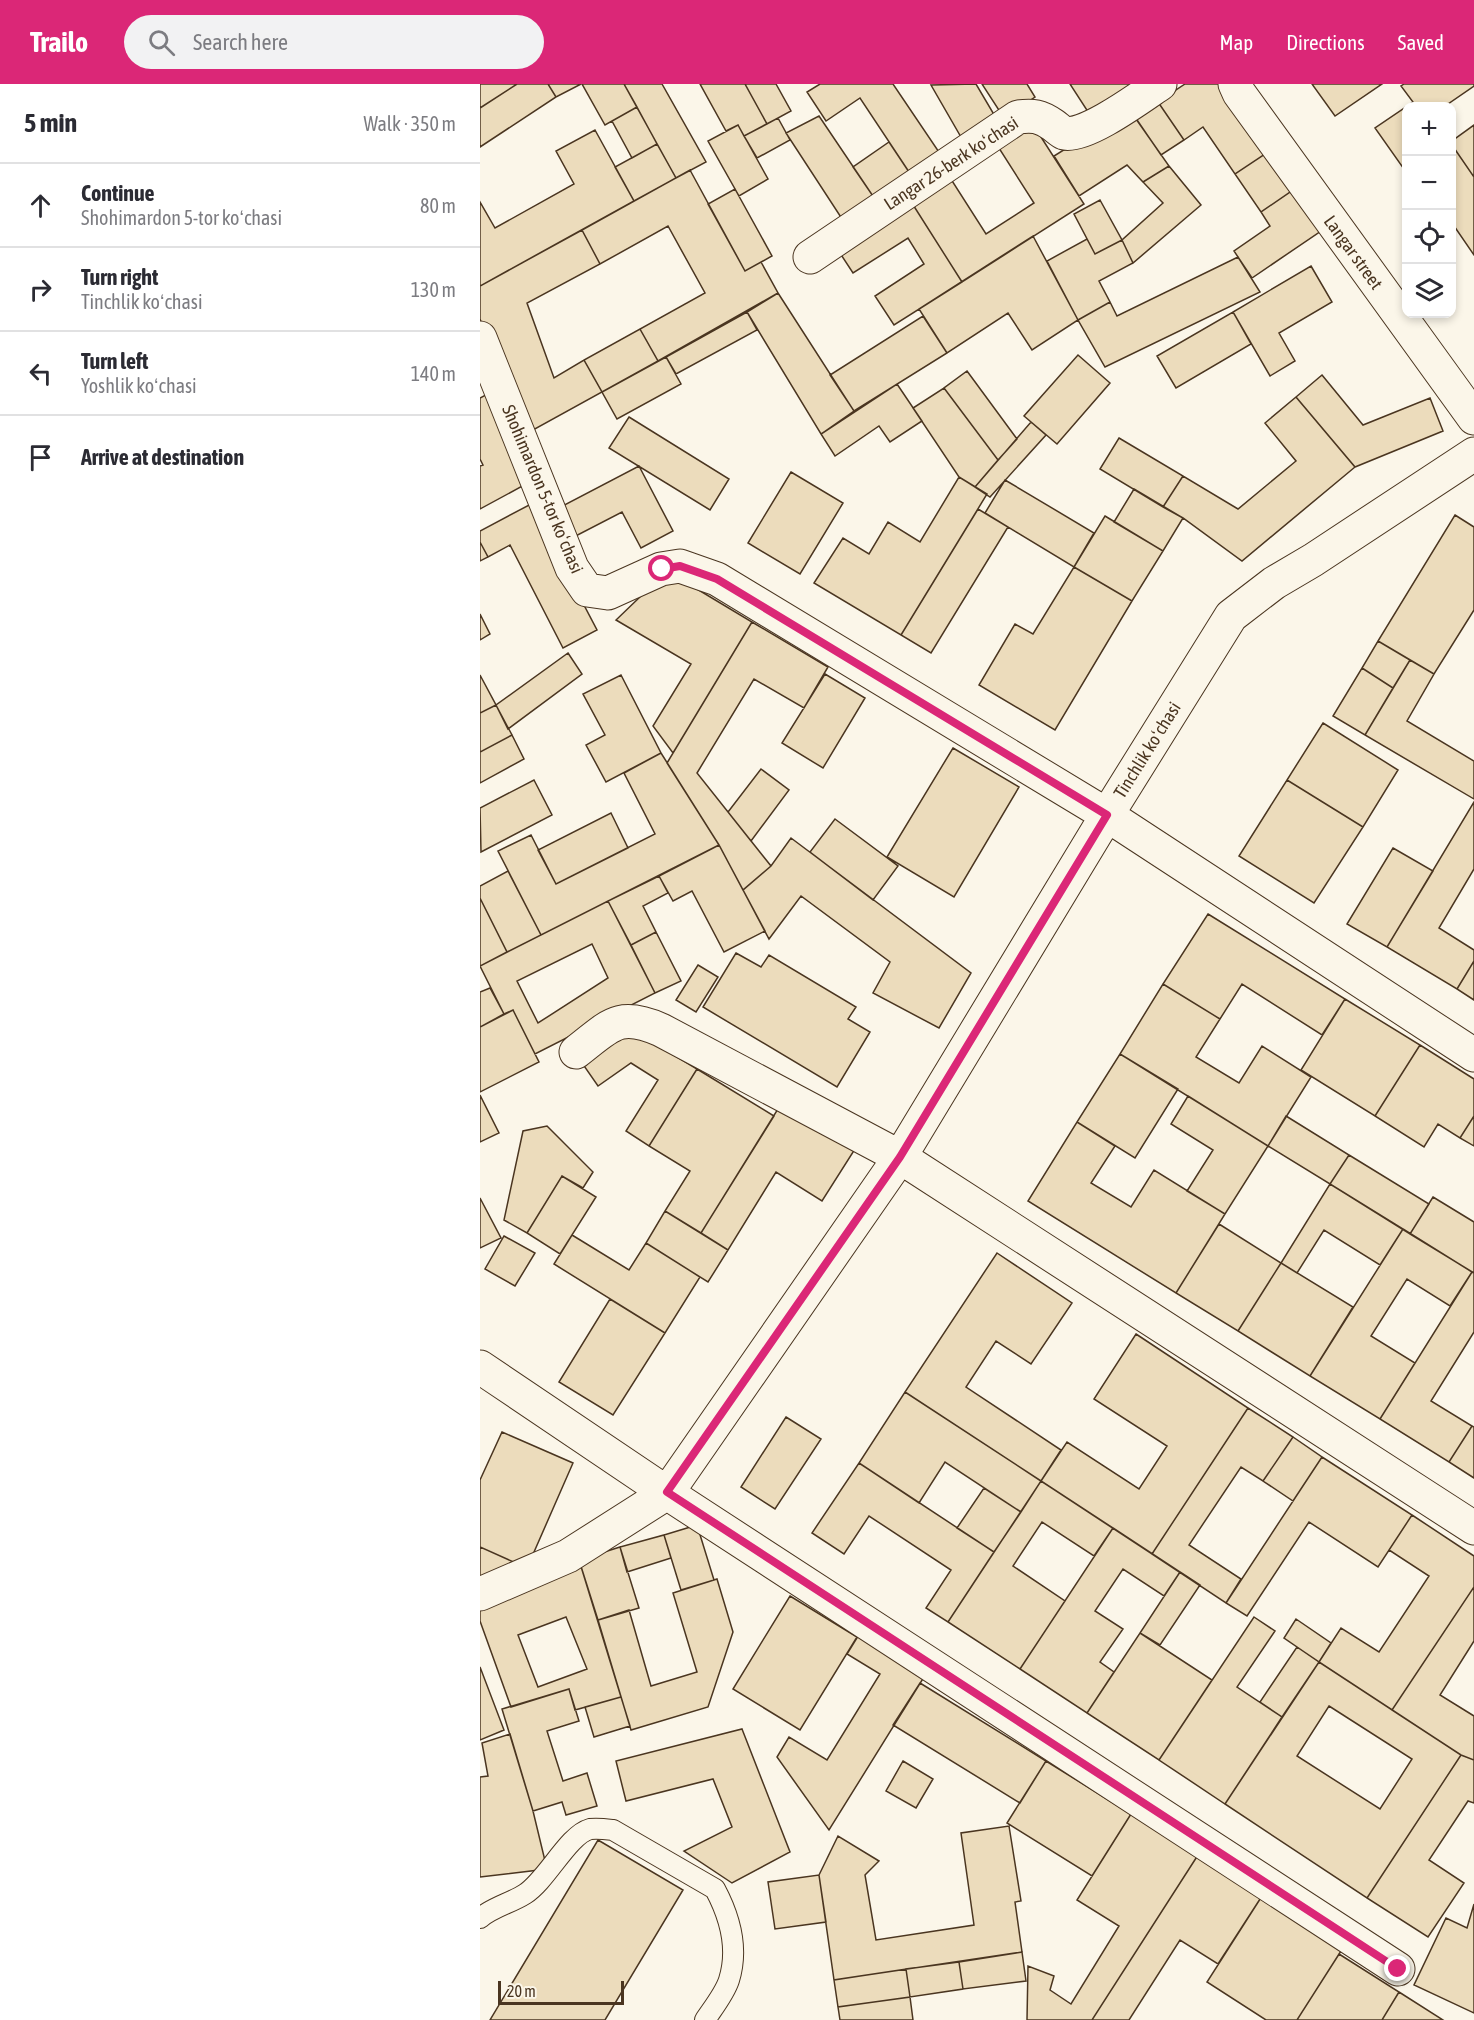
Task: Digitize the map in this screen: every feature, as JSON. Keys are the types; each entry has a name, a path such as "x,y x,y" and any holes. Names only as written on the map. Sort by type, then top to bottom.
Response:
{"street":[{"name":"Langar 26-berk koʻchasi","path":"810,256 1018,117 1040,116 1065,133 1073,133 1103,121 1160,84"},
{"name":"Langar street","path":"1235,84 1239,93 1474,418"},
{"name":"Shohimardon 5-tor koʻchasi","path":"480,338 572,568 587,590 608,593 662,569 680,566 717,579 1107,815 1474,1055"},
{"name":"Tinchlik koʻchasi","path":"480,1594 568,1556 667,1492 900,1157 1107,815 1231,616 1274,583 1313,560 1474,454"},
{"path":"576,1052 615,1023 632,1021 645,1023 900,1157 1474,1528"},
{"path":"480,1367 667,1492 1398,1969"}],"lane":[{"path":"480,1918 525,1894 541,1882 575,1838 588,1830 598,1828 613,1830 715,1889 723,1905 731,1928 733,1950 729,1981 705,2020"}],"building":[{"path":"480,84 517,84 480,108"},
{"path":"517,84 548,84 556,97 480,147 480,108"},
{"path":"548,84 581,84 556,97"},
{"path":"582,84 624,84 637,107 605,125"},
{"path":"624,84 662,84 706,162 676,178"},
{"path":"700,84 745,84 767,124 744,136 738,125 726,131"},
{"path":"745,84 776,84 791,111 767,124"},
{"path":"820,84 893,84 945,161 915,181 860,98 826,121 807,92"},
{"path":"976,84 999,123 965,144 931,85"},
{"path":"982,84 1027,84 1035,97 1004,118"},
{"path":"1070,84 1146,84 1092,118"},
{"path":"1185,84 1221,84 1268,152 1235,174 1203,127 1184,140 1158,102"},
{"path":"1312,84 1382,84 1335,116"},
{"path":"1404,84 1474,84 1451,102 1413,102 1401,86"},
{"path":"1158,102 1184,140 1161,155 1135,117"},
{"path":"637,107 657,144 632,158 612,121"},
{"path":"1129,109 1169,166 1143,182 1127,165 1079,196 1054,156"},
{"path":"1402,110 1402,166 1375,128"},
{"path":"819,116 879,205 846,225 786,133"},
{"path":"778,118 790,140 757,158 744,136"},
{"path":"1032,123 1084,204 962,282 910,200 949,176 986,234 1034,203 997,145"},
{"path":"738,125 768,179 739,196 708,141"},
{"path":"1474,125 1474,177 1456,151 1456,138"},
{"path":"595,130 634,201 480,286 480,202 495,228 574,184 556,151"},
{"path":"889,142 915,181 879,205 853,167"},
{"path":"657,144 676,178 634,201 615,167"},
{"path":"1456,151 1474,177 1474,255 1456,229"},
{"path":"1268,152 1293,190 1261,212 1235,174"},
{"path":"1169,166 1201,205 1133,263 1122,240 1163,203 1143,182"},
{"path":"690,170 745,271 761,262 778,293 658,361 640,329 705,293 668,226 600,264 582,230"},
{"path":"735,189 772,256 745,271 708,204"},
{"path":"1293,190 1321,231 1252,278 1234,251 1270,226 1261,212"},
{"path":"910,200 962,282 894,325 875,296 924,264 908,238 853,273 836,247"},
{"path":"1100,200 1122,240 1095,254 1074,214"},
{"path":"582,230 600,264 527,303 554,378 584,360 602,392 524,435 480,319 480,286"},
{"path":"1033,236 1078,320 1032,350 1008,313 947,353 919,309"},
{"path":"1087,239 1095,254 1122,240 1133,263 1099,281 1110,302 1078,320 1047,261"},
{"path":"1238,257 1260,292 1105,367 1078,320 1110,302 1117,316"},
{"path":"1311,266 1332,302 1279,333 1295,361 1270,376 1233,312"},
{"path":"778,293 854,411 821,434 747,312"},
{"path":"747,312 757,330 676,374 666,357"},
{"path":"1233,312 1251,344 1176,388 1157,356"},
{"path":"923,316 947,353 854,411 830,375"},
{"path":"640,329 658,361 602,392 584,360"},
{"path":"1078,355 1110,383 1057,444 1024,416"},
{"path":"666,357 681,384 617,419 602,392"},
{"path":"967,371 1017,439 998,460 944,388"},
{"path":"1322,375 1363,425 1430,398 1443,431 1355,467 1296,397"},
{"path":"897,384 922,421 890,442 879,426 835,456 821,434"},
{"path":"944,388 998,460 975,487 959,477 913,408"},
{"path":"493,391 528,483 480,509 480,466 483,465 480,459 480,398"},
{"path":"1296,397 1355,467 1242,561 1183,518 1163,507 1183,476 1238,509 1296,461 1265,423"},
{"path":"629,417 729,479 710,510 609,448"},
{"path":"1031,422 1046,435 990,497 975,487"},
{"path":"1119,438 1183,476 1163,507 1100,469"},
{"path":"639,466 673,531 641,548 622,512 568,540 553,511"},
{"path":"791,472 843,503 800,574 748,543"},
{"path":"959,477 987,494 901,635 814,583 843,538 869,554 888,522 920,542"},
{"path":"1005,480 1094,533 1074,567 985,513"},
{"path":"1134,489 1183,518 1163,551 1114,522"},
{"path":"531,504 597,630 563,648 510,545 488,557 480,542 480,531"},
{"path":"978,509 1008,527 931,653 901,635"},
{"path":"1455,515 1474,527 1474,610 1434,674 1378,641"},
{"path":"1105,516 1163,551 1132,601 1074,567"},
{"path":"480,542 488,557 480,561"},
{"path":"1074,567 1132,601 1055,730 979,685 1015,624 1033,634"},
{"path":"667,571 752,622 673,753 653,726 691,664 616,620"},
{"path":"480,614 490,634 480,640"},
{"path":"752,622 828,667 804,708 754,679 697,773 771,866 743,890 719,845 667,763"},
{"path":"1378,641 1410,660 1393,688 1362,668"},
{"path":"568,653 582,674 508,729 496,705"},
{"path":"1410,660 1434,674 1407,721 1474,761 1474,799 1365,735"},
{"path":"1362,668 1393,688 1365,735 1333,716"},
{"path":"825,674 865,698 823,768 782,743"},
{"path":"480,675 496,705 480,713"},
{"path":"621,675 661,753 606,782 586,745 605,735 583,694"},
{"path":"496,705 512,735 480,752 480,713"},
{"path":"1323,723 1398,770 1363,827 1287,780"},
{"path":"512,735 524,759 480,783 480,752"},
{"path":"953,748 1019,787 954,897 887,857"},
{"path":"661,753 719,845 541,935 498,851 531,835 556,884 655,834 624,773"},
{"path":"761,769 789,790 751,841 728,812"},
{"path":"534,780 552,815 481,852 480,808"},
{"path":"1287,780 1363,827 1314,903 1239,856"},
{"path":"1474,802 1474,869 1439,928 1474,950 1474,961 1457,989 1387,947"},
{"path":"611,813 628,848 556,884 538,850"},
{"path":"835,819 898,866 873,900 810,852"},
{"path":"791,838 971,973 939,1028 873,993 890,962 801,896 769,939 743,890 771,866"},
{"path":"719,845 765,931 724,952 692,891 673,901 659,876"},
{"path":"1393,848 1433,871 1387,947 1347,924"},
{"path":"508,871 541,935 507,952 480,898 480,886"},
{"path":"659,876 668,893 643,906 656,932 631,945 608,901"},
{"path":"480,898 507,952 480,966"},
{"path":"608,901 655,993 535,1054 513,1010 504,1014 480,966","holes":["592,944 608,978 538,1023 517,981"]},
{"path":"1208,914 1345,999 1322,1035 1242,984 1220,1019 1163,984"},
{"path":"656,932 681,981 655,993 631,945"},
{"path":"736,953 761,967 769,955 856,1007 848,1019 870,1032 837,1087 703,1007"},
{"path":"1474,961 1474,1000 1457,989"},
{"path":"698,965 718,977 696,1012 676,1000"},
{"path":"1163,984 1220,1019 1196,1057 1239,1083 1262,1046 1311,1077 1268,1146 1120,1054"},
{"path":"490,988 504,1014 480,1027 480,992"},
{"path":"1345,999 1420,1045 1375,1116 1301,1070"},
{"path":"513,1010 539,1062 480,1092 480,1027"},
{"path":"626,1026 697,1069 649,1146 626,1131 658,1080 631,1063 598,1086 582,1063"},
{"path":"1420,1045 1474,1079 1474,1116 1460,1138 1438,1124 1424,1147 1375,1116"},
{"path":"1120,1054 1178,1089 1135,1158 1077,1122"},
{"path":"697,1069 774,1116 701,1233 665,1211 690,1171 649,1146"},
{"path":"480,1095 499,1133 480,1142"},
{"path":"1188,1096 1268,1146 1225,1214 1187,1191 1213,1150 1171,1124"},
{"path":"781,1104 855,1149 822,1201 776,1172 728,1250 701,1233"},
{"path":"1286,1116 1349,1155 1330,1184 1268,1146"},
{"path":"1474,1116 1474,1146 1460,1138"},
{"path":"1077,1122 1115,1146 1091,1183 1131,1207 1154,1170 1225,1214 1176,1293 1028,1201"},
{"path":"547,1126 593,1172 583,1188 562,1176 527,1233 504,1220 523,1131"},
{"path":"1349,1155 1429,1204 1410,1234 1330,1184"},
{"path":"562,1176 596,1197 560,1254 527,1233"},
{"path":"1330,1184 1403,1229 1380,1265 1324,1230 1297,1273 1281,1263"},
{"path":"1433,1197 1474,1222 1474,1273 1410,1234"},
{"path":"480,1198 501,1238 480,1248"},
{"path":"665,1211 728,1250 708,1282 646,1243"},
{"path":"1219,1224 1281,1263 1238,1331 1176,1293"},
{"path":"1403,1229 1472,1272 1450,1306 1407,1279 1371,1336 1415,1363 1380,1419 1310,1376"},
{"path":"572,1235 629,1270 646,1243 700,1277 665,1333 554,1264"},
{"path":"504,1236 535,1253 515,1286 485,1269"},
{"path":"997,1253 1072,1303 1031,1364 996,1341 966,1387 1061,1450 1041,1481 905,1392"},
{"path":"1281,1263 1353,1307 1310,1376 1238,1331"},
{"path":"1472,1272 1474,1273 1474,1332 1431,1401 1472,1426 1449,1462 1380,1419"},
{"path":"610,1299 665,1333 613,1415 559,1382"},
{"path":"1136,1334 1248,1408 1152,1554 1041,1481 1067,1442 1139,1489 1167,1446 1094,1399"},
{"path":"905,1392 1041,1481 1021,1512 945,1462 919,1503 859,1463"},
{"path":"1248,1408 1293,1437 1263,1481 1241,1467 1189,1545 1241,1579 1226,1603 1152,1554"},
{"path":"786,1417 821,1439 775,1509 741,1487"},
{"path":"1472,1426 1474,1427 1474,1478 1449,1462"},
{"path":"502,1432 573,1463 527,1568 480,1547 480,1480"},
{"path":"1293,1437 1322,1457 1293,1501 1263,1481"},
{"path":"1322,1457 1412,1515 1378,1567 1309,1522 1247,1616 1226,1603"},
{"path":"859,1463 994,1552 948,1622 926,1608 951,1570 869,1516 844,1554 812,1533"},
{"path":"1041,1481 1113,1528 1094,1556 1042,1522 1013,1566 1065,1601 1020,1669 948,1622"},
{"path":"984,1488 1021,1512 994,1552 957,1528"},
{"path":"1412,1515 1474,1556 1474,1587 1392,1710 1319,1662 1341,1628 1379,1652 1429,1576 1389,1550"},
{"path":"697,1525 714,1580 681,1590 664,1535"},
{"path":"1113,1528 1180,1572 1164,1596 1123,1569 1095,1611 1123,1629 1100,1662 1114,1672 1087,1713 1020,1669"},
{"path":"664,1535 671,1558 627,1572 620,1547"},
{"path":"480,1547 527,1568 480,1582"},
{"path":"620,1547 639,1608 598,1620 579,1560"},
{"path":"579,1560 621,1697 575,1710 569,1689 511,1707 480,1621 480,1603","holes":["566,1617 587,1669 538,1687 518,1635"]},
{"path":"1180,1572 1200,1585 1160,1645 1140,1633"},
{"path":"717,1579 733,1632 708,1707 631,1730 598,1620 629,1610 651,1686 697,1672 673,1593"},
{"path":"1474,1587 1474,1641 1440,1695 1474,1716 1474,1760 1461,1755 1392,1710"},
{"path":"790,1596 857,1637 800,1730 733,1689"},
{"path":"1254,1617 1275,1631 1237,1687 1282,1717 1225,1804 1159,1760"},
{"path":"1296,1619 1331,1643 1319,1662 1284,1638"},
{"path":"863,1628 929,1669 829,1830 777,1757 789,1737 827,1760 880,1674 847,1654"},
{"path":"1140,1633 1212,1680 1159,1760 1087,1713"},
{"path":"1297,1647 1319,1662 1282,1717 1260,1702"},
{"path":"1319,1662 1461,1755 1367,1898 1225,1804","holes":["1329,1706 1412,1759 1380,1809 1297,1756"]},
{"path":"480,1667 504,1730 480,1740"},
{"path":"920,1683 1046,1761 1020,1803 893,1725"},
{"path":"569,1689 579,1721 547,1731 563,1781 587,1773 597,1806 566,1815 562,1802 533,1811 502,1709"},
{"path":"621,1697 630,1726 594,1737 585,1707"},
{"path":"742,1729 790,1852 732,1883 684,1851 732,1827 713,1779 626,1801 616,1761"},
{"path":"510,1734 533,1811 547,1869 480,1877 480,1777 488,1776 482,1743"},
{"path":"1461,1755 1474,1760 1474,1803 1468,1801 1429,1860 1464,1883 1428,1937 1367,1898"},
{"path":"903,1761 933,1779 916,1808 886,1791"},
{"path":"1046,1761 1131,1814 1092,1876 1007,1823"},
{"path":"1131,1814 1198,1855 1092,2020 1027,2020 1028,1966 1054,1976 1050,1990 1071,2004 1119,1926 1077,1900"},
{"path":"1009,1826 1021,1901 1015,1902 1022,1952 834,1980 819,1875 838,1836 879,1861 865,1875 876,1940 974,1925 961,1833"},
{"path":"598,1840 683,1890 605,2020 490,2020"},
{"path":"1198,1855 1262,1896 1218,1964 1180,1940 1129,2020 1092,2020"},
{"path":"819,1875 826,1922 775,1929 768,1882"},
{"path":"1262,1896 1343,1948 1297,2020 1266,2020 1207,1982"},
{"path":"1474,1904 1474,2013 1414,1985 1446,1918 1467,1928"},
{"path":"1022,1952 1026,1981 963,1989 959,1962"},
{"path":"1339,1954 1399,1992 1382,2020 1297,2020"},
{"path":"959,1962 963,1989 910,1997 906,1969"},
{"path":"906,1969 910,1997 838,2007 834,1980"},
{"path":"1399,1992 1443,2020 1382,2020"},
{"path":"910,1997 913,2020 840,2020 838,2007"}],"route":[{"path":"662,569 680,566 717,579 1107,815 900,1157 667,1492 1398,1969"}]}
